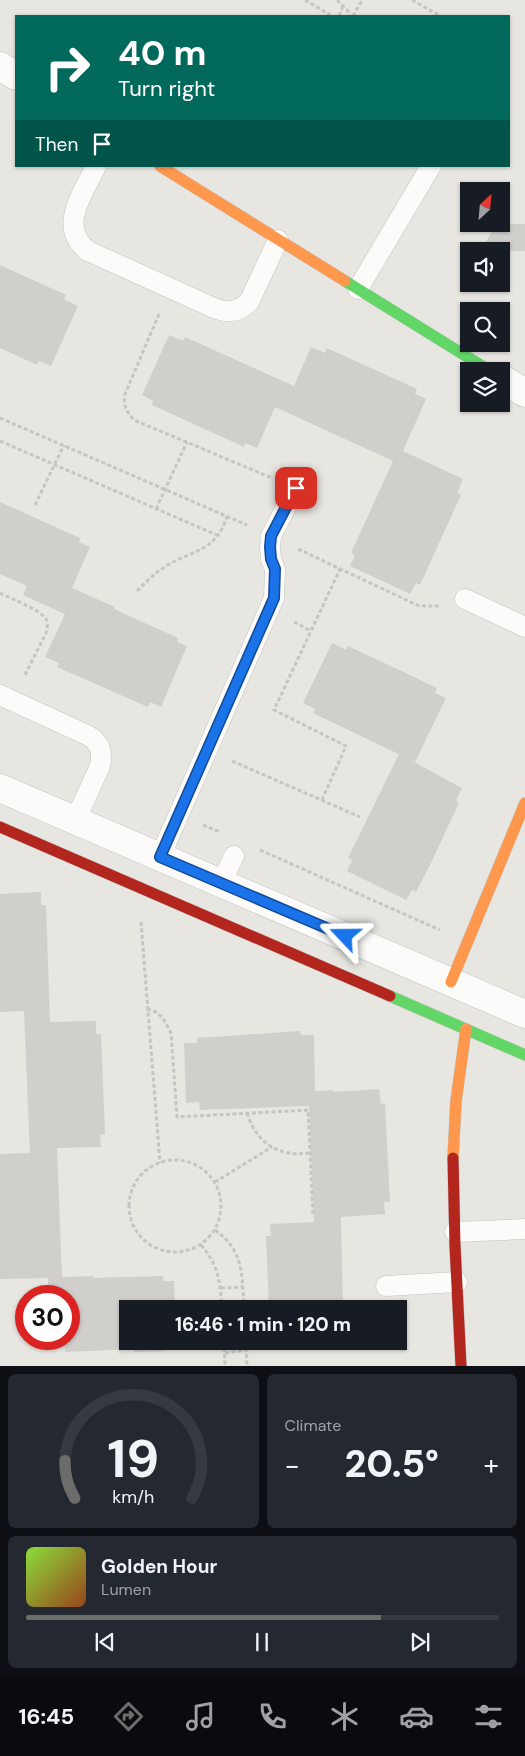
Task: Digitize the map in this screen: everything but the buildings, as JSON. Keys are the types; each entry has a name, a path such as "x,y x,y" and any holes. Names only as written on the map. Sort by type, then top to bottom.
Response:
{"street":[{"path":"0,66 15,75"},
{"path":"162,167 476,362"},
{"path":"510,384 525,393"},
{"path":"0,788 525,1014"},
{"path":"451,982 525,802"},
{"path":"1,828 525,1055"},
{"path":"461,1366 453,1170 454,1123 466,1030"}],"lane":[{"path":"96,167 74,213 72,222 76,239 88,251 221,311 236,311 243,307 253,296 278,240"},
{"path":"358,289 430,167"},
{"path":"160,857 274,598 275,569 271,559 271,536 296,488"},
{"path":"465,600 525,627"},
{"path":"6,698 95,739 102,757 100,766 75,821"},
{"path":"221,883 234,856"},
{"path":"455,1232 525,1229"},
{"path":"386,1286 457,1282"}],"path":[{"path":"305,0 330,15"},
{"path":"337,0 351,15"},
{"path":"353,15 362,0"},
{"path":"412,0 438,15"},
{"path":"339,15 343,6"},
{"path":"170,289 125,394 125,408 134,420 296,488"},
{"path":"0,418 227,516 416,605 434,607 465,600"},
{"path":"0,441 218,536"},
{"path":"156,509 186,442"},
{"path":"35,505 64,445"},
{"path":"137,592 150,578 166,566 210,544 224,527 227,516"},
{"path":"322,800 346,746 274,710 340,568"},
{"path":"0,593 38,612 47,621 48,627 6,698"},
{"path":"207,750 360,817"},
{"path":"179,814 223,834"},
{"path":"258,849 468,942"},
{"path":"138,887 160,1163"},
{"path":"147,1009 156,1012 163,1018 172,1034 177,1117 308,1110 313,1215"},
{"path":"247,1114 256,1133 272,1147 284,1152 310,1153"},
{"path":"214,1182 272,1147"},
{"path":"178,1161 196,1165 206,1172 214,1182 219,1193 220,1218 215,1230 201,1245 188,1251 160,1250 148,1243 138,1233 131,1220 129,1206 131,1192 137,1180 147,1170 160,1163 178,1161"},
{"path":"215,1230 232,1244 237,1254 240,1263 244,1300"},
{"path":"201,1245 217,1269 222,1300"},
{"path":"221,1288 243,1286"},
{"path":"225,1366 224,1353 246,1350 247,1366"}],"traffic: fast":[{"path":"345,281 476,362"},
{"path":"390,996 525,1055"}],"traffic: slow":[{"path":"162,167 345,281"},
{"path":"451,982 525,803"},
{"path":"453,1158 456,1101 466,1029"}],"traffic: jam":[{"path":"0,827 390,996"},
{"path":"453,1158 461,1366"}],"route":[{"path":"296,488 271,536 271,559 275,569 274,598 160,857 345,936"}]}
